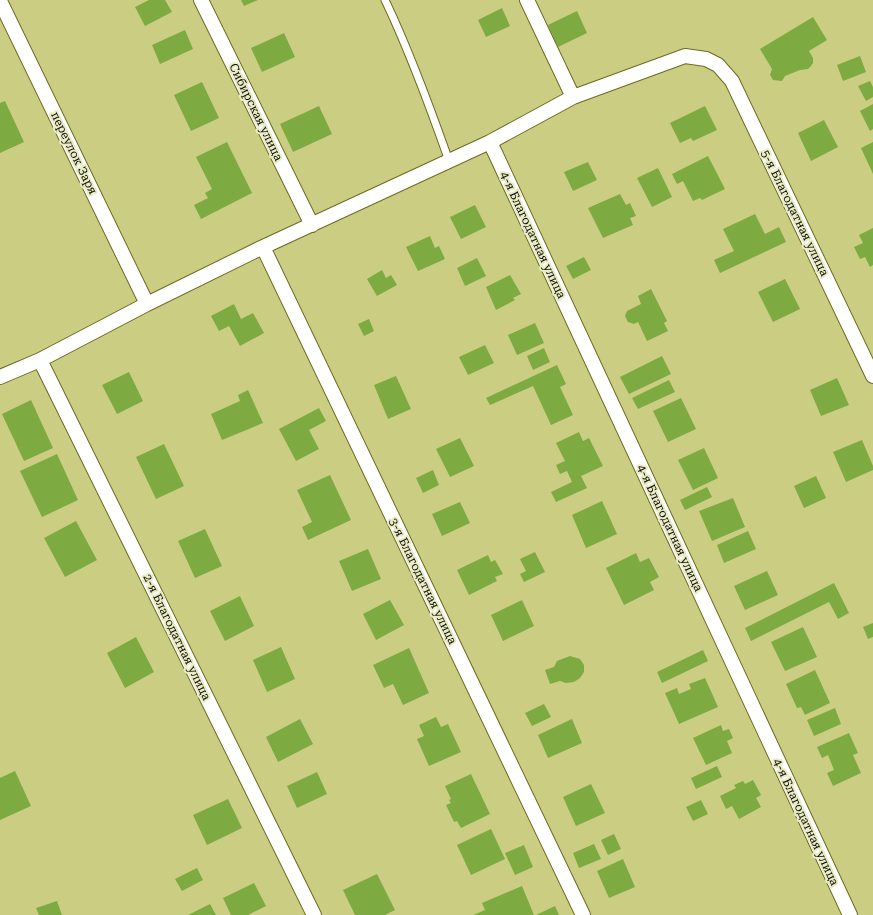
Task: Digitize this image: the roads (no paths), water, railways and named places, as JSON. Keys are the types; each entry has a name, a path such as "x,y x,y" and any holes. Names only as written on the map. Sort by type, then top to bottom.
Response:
{"street":[{"name":"Сибирская улица","path":"201,0 312,224"},
{"path":"0,377 40,360 147,304 263,247 490,142 573,97 527,0"},
{"name":"переулок Заря","path":"0,1 147,304"},
{"name":"5-я Благодатная улица","path":"573,97 685,56 706,59 718,64 732,81 873,376"},
{"name":"4-я Благодатная улица","path":"490,142 850,915"},
{"name":"3-я Благодатная улица","path":"263,247 583,915"},
{"name":"2-я Благодатная улица","path":"40,360 314,915"}],"lane":[{"path":"386,0 450,161"}]}
